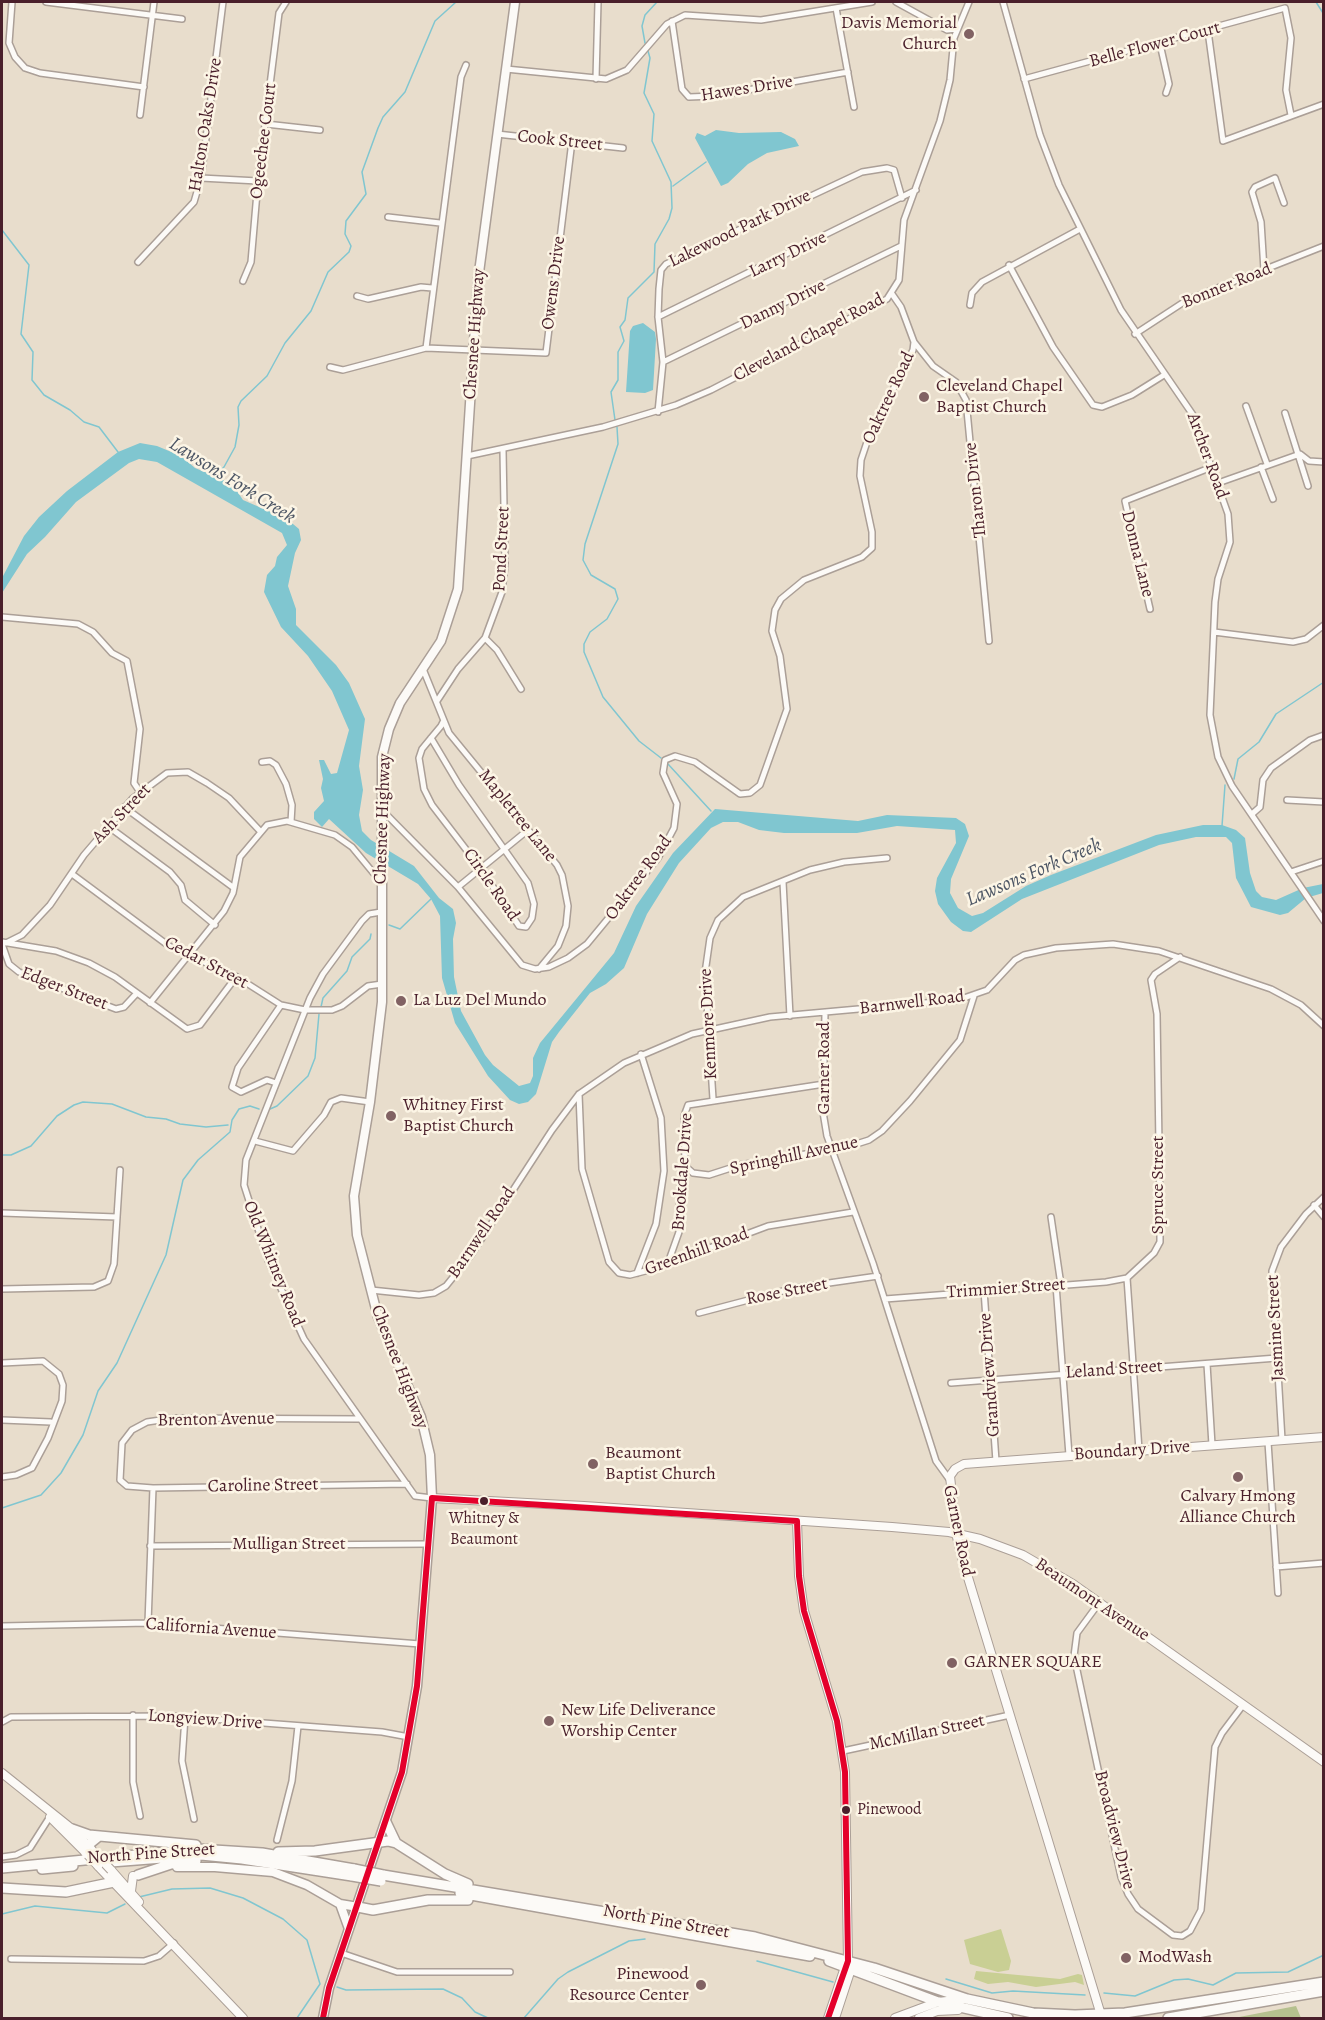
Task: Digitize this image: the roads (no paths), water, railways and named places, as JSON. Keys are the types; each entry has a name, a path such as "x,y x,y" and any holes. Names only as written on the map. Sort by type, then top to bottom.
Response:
{"highway":[{"path":"386,1822 396,1843"},
{"path":"72,1829 84,1834 174,1841 219,1849"},
{"path":"89,1851 99,1836"},
{"path":"262,1853 315,1851 379,1842 396,1843 445,1874 504,1898"},
{"name":"North Pine Street","path":"2,1868 157,1851 219,1849 262,1853 353,1873"},
{"name":"North Pine Street","path":"2,1874 176,1856 234,1858 353,1873 755,1937 967,1999 1033,2013 1102,2017 1323,1982"},
{"path":"136,1876 182,1862 234,1858"},
{"path":"2,1888 66,1892 117,1881"},
{"path":"358,1907 373,1910 442,1899 504,1898"},
{"name":"North Pine Street","path":"848,1965 938,2002 1008,2019"},
{"path":"1168,2019 1323,1991"}],"main road":[{"name":"Chesnee Highway","path":"323,2019 329,1988 402,1772 409,1737 420,1644 432,1498 430,1455 421,1417 381,1326 359,1246 354,1208 370,1102 382,984 381,769 386,741 400,703 446,630 458,589 478,280 515,2"},
{"path":"136,1876 184,1867 260,1870 285,1875 340,1904 358,1907"},
{"path":"340,1904 349,1931"}],"street":[{"path":"12,2 9,43 15,57 26,68 40,74 144,87"},
{"path":"46,2 182,19"},
{"path":"140,115 154,2"},
{"name":"Halton Oaks Drive","path":"138,262 194,202 201,178 223,2"},
{"name":"Ogeechee Court","path":"243,281 251,262 258,182 279,13 286,2"},
{"path":"596,79 598,2"},
{"path":"506,69 596,79 612,78 627,70 672,21 693,14 761,20 872,2"},
{"path":"896,2 944,29 957,29"},
{"name":"Cleveland Chapel Road","path":"468,456 603,427 658,412 721,385 873,308 892,294 899,280 904,220 945,102 957,29 969,2"},
{"name":"Archer Road","path":"1003,2 1046,152 1080,229 1135,334 1193,415 1218,483 1231,532 1216,589 1210,715 1213,736 1227,776 1323,921"},
{"path":"836,8 854,107"},
{"name":"Belle Flower Court","path":"1024,79 1208,31 1285,8 1291,38 1286,90 1291,115"},
{"name":"Hawes Drive","path":"672,21 682,89 689,97 714,96 848,72"},
{"path":"1208,31 1223,141 1323,104"},
{"path":"1160,44 1169,84 1166,93"},
{"path":"426,348 440,224 461,76 466,65"},
{"path":"266,124 320,130"},
{"name":"Cook Street","path":"497,134 623,148"},
{"name":"Owens Drive","path":"473,351 546,353 572,141"},
{"name":"Lakewood Park Drive","path":"658,412 663,362 658,317 660,274 669,261 862,172 887,168 894,170 902,198"},
{"path":"201,178 258,182"},
{"path":"1264,270 1261,222 1252,192 1255,187 1275,178 1284,203"},
{"name":"Larry Drive","path":"658,317 916,190"},
{"path":"388,216 440,224"},
{"path":"970,305 972,293 982,282 1009,265 1080,229"},
{"name":"Danny Drive","path":"663,362 901,246"},
{"name":"Bonner Road","path":"1135,334 1187,300 1323,246"},
{"path":"1009,265 1053,347 1093,405 1102,407 1132,395 1164,375"},
{"path":"357,296 368,299 421,287 432,288"},
{"name":"Tharon Drive","path":"892,294 901,307 914,342 933,366 956,382 968,408 989,640"},
{"name":"Oaktree Road","path":"539,969 562,962 595,936 665,847 674,828 677,804 663,773 665,760 675,756 695,762 740,794 750,793 760,785 787,709 780,656 772,632 776,610 782,599 804,580 862,557 872,548 872,532 860,476 861,460 868,439 913,350 914,342"},
{"path":"330,366 343,370 426,348 473,351"},
{"path":"1246,406 1273,499"},
{"path":"1285,413 1300,454 1308,486"},
{"name":"Pond Street","path":"437,701 458,669 485,638 496,613 504,578 503,450"},
{"path":"1218,483 1300,454"},
{"path":"1300,454 1309,461 1323,462"},
{"name":"Donna Lane","path":"1150,609 1124,503 1126,499 1212,467"},
{"path":"2,617 78,624 93,632 112,653 127,661 140,726 134,783 140,792"},
{"path":"1214,632 1293,642 1306,639 1323,625"},
{"path":"485,638 498,650 521,689"},
{"name":"Mapletree Lane","path":"423,669 449,733 557,865 565,885 568,906 563,938 539,969"},
{"name":"Circle Road","path":"431,738 459,785 531,890 533,911 528,926 519,926 481,869 432,805 424,789 419,758 431,738 443,722"},
{"path":"1252,814 1260,807 1263,780 1270,768 1310,740 1323,735"},
{"path":"262,762 270,761 276,765 286,784 292,805 291,822"},
{"name":"Ash Street","path":"3,943 22,935 30,927 63,890 82,858 124,807 140,792 167,773 188,772 229,798 260,831"},
{"path":"1287,800 1323,802"},
{"path":"124,807 234,888"},
{"path":"382,814 458,887 518,962 526,967 539,969"},
{"path":"150,1003 215,925 230,903 240,857 260,831 275,822 291,822 341,838 380,881"},
{"path":"108,826 170,872 181,885 185,900 215,925"},
{"path":"458,887 528,830"},
{"name":"Kenmore Drive","path":"713,1100 707,1030 706,961 713,927 736,902 783,882 827,866 887,858"},
{"path":"1291,872 1323,861"},
{"name":"Cedar Street","path":"72,874 169,946 236,977 281,1005 305,1010 338,1008 364,988 382,984"},
{"path":"783,882 790,1016"},
{"name":"Old Whitney Road","path":"381,912 369,914 362,921 323,974 305,1010 246,1160 244,1185 261,1242 298,1328 415,1496 432,1498"},
{"path":"3,943 46,948 102,970 188,1029 200,1025 236,977"},
{"name":"Edger Street","path":"3,943 9,964 16,970 116,1009 124,1007 137,993"},
{"name":"Barnwell Road","path":"371,1290 419,1295 434,1293 446,1286 471,1255 552,1130 579,1094 606,1074 641,1054 707,1030 748,1021 938,1003 974,996 993,986 1015,960 1031,953 1075,946 1128,945 1180,957 1283,994 1310,1012 1323,1026"},
{"name":"Spruce Street","path":"1127,1278 1154,1253 1160,1242 1157,1014 1151,980 1155,974 1180,957"},
{"name":"Springhill Avenue","path":"685,1166 698,1174 709,1175 740,1165 862,1143 888,1125 960,1040 974,996"},
{"path":"276,1083 267,1080 241,1092 232,1087 238,1068 281,1005"},
{"name":"Garner Road","path":"825,1013 823,1112 831,1149 878,1276 936,1461 949,1479 956,1533 1102,2017"},
{"path":"637,1273 656,1224 664,1171 661,1118 641,1054"},
{"path":"713,1100 824,1084"},
{"name":"Greenhill Road","path":"579,1094 582,1169 606,1253 615,1270 624,1274 637,1273 668,1263 768,1226 853,1212"},
{"path":"255,1141 293,1151 324,1115 329,1103 341,1098 370,1102"},
{"name":"Brookdale Drive","path":"668,1263 679,1232 680,1183 685,1166 686,1108 690,1103 713,1100"},
{"path":"2,1289 94,1287 104,1284 113,1270 120,1170"},
{"name":"Jasmine Street","path":"1282,1440 1272,1280 1274,1262 1281,1247 1323,1197"},
{"path":"1314,1205 1323,1217"},
{"path":"2,1213 117,1217"},
{"path":"1051,1217 1058,1285 1069,1455"},
{"name":"Rose Street","path":"699,1313 794,1288 878,1276"},
{"path":"1127,1278 1139,1450"},
{"name":"Trimmier Street","path":"885,1299 1106,1282 1127,1278"},
{"name":"Grandview Drive","path":"984,1290 996,1461"},
{"name":"Leland Street","path":"951,1383 1277,1358"},
{"path":"2,1363 43,1361 59,1374 63,1385 62,1401 51,1422 48,1438 32,1468 16,1475 2,1477"},
{"path":"1207,1364 1212,1445"},
{"name":"Brenton Avenue","path":"121,1483 118,1465 122,1443 132,1430 147,1422 174,1418 360,1419"},
{"path":"2,1420 51,1422"},
{"name":"Boundary Drive","path":"949,1479 952,1472 961,1465 996,1461 1323,1437"},
{"path":"1268,1442 1278,1593"},
{"name":"Caroline Street","path":"121,1483 127,1486 153,1488 407,1484"},
{"path":"148,1623 153,1488"},
{"name":"Beaumont Avenue","path":"432,1498 956,1533 999,1545 1059,1575 1323,1762"},
{"path":"797,1521 799,1576 804,1611 843,1751 848,1965 835,2019"},
{"name":"Mulligan Street","path":"150,1546 427,1544"},
{"path":"1276,1567 1323,1563"},
{"name":"Broadview Drive","path":"1099,1603 1077,1633 1074,1656 1121,1877 1138,1909 1173,1935 1182,1936 1190,1931 1202,1910 1215,1747 1221,1733 1243,1705"},
{"name":"California Avenue","path":"2,1626 148,1623 420,1644"},
{"path":"133,1715 133,1782 140,1816"},
{"name":"Longview Drive","path":"2,1722 11,1717 133,1715 382,1732 409,1737"},
{"name":"McMillan Street","path":"843,1751 1010,1715"},
{"path":"185,1717 182,1769 194,1819"},
{"path":"277,1840 292,1781 298,1726"},
{"path":"2,1773 35,1800 89,1851 243,2019"},
{"path":"51,1815 72,1829 89,1851"},
{"path":"2,1857 16,1855 30,1848 51,1815"},
{"path":"117,1881 136,1876"},
{"path":"131,1891 136,1876"},
{"path":"117,1881 131,1891 155,1923"},
{"path":"11,1959 144,1961 159,1956 174,1943"},
{"path":"341,1953 397,1972 510,1972"},
{"path":"828,2019 848,1965"},
{"path":"897,2018 938,2002 967,1999"},
{"path":"919,2019 943,2010 971,2011"}],"water":[{"path":"716,130 739,133 781,132 795,139 799,146 767,153 748,164 728,183 721,186 695,138 697,133 705,136"},
{"path":"643,323 655,332 653,390 645,393 626,392 630,331 633,326"},
{"path":"140,443 157,446 181,456 195,468 222,479 235,488 243,500 287,519 299,529 301,540 295,553 288,586 296,609 296,625 336,665 349,683 365,719 359,766 363,790 359,815 362,831 371,840 414,866 439,898 453,909 456,923 453,939 454,977 461,1011 485,1055 493,1065 519,1086 530,1083 533,1076 533,1058 540,1043 614,953 636,906 673,853 715,809 858,821 887,815 956,818 965,824 969,836 951,879 950,893 958,908 972,916 983,913 1026,886 1051,875 1156,835 1203,825 1222,825 1236,830 1245,838 1250,873 1256,891 1262,897 1276,900 1303,888 1323,884 1323,893 1306,898 1288,913 1280,915 1251,907 1236,878 1232,843 1226,837 1196,837 1159,845 1022,899 971,932 963,931 951,922 938,904 935,891 937,878 956,843 955,830 897,826 857,833 784,833 759,830 738,822 723,822 711,828 679,863 647,914 624,968 606,984 590,993 559,1032 552,1042 536,1094 528,1102 519,1104 510,1100 488,1076 455,1023 442,978 440,916 431,899 418,884 366,853 329,819 322,827 314,819 314,812 324,801 319,760 324,760 331,774 337,773 349,730 332,691 308,656 281,627 264,592 267,575 287,545 282,533 157,462 139,459 129,463 76,502 27,554 2,593 2,578 24,536 39,517 67,491 118,452"}],"waterway":[{"name":"Lawsons Fork Creek","path":"215,476 224,467 235,447 239,425 238,407 241,401 267,376 285,343 311,311 328,272 349,252 351,246 345,234 346,221 366,194 362,172 378,128 383,117 405,92 435,21 456,2"},
{"path":"645,43 642,26 645,15 657,2"},
{"path":"1316,2 1323,13 1324,20"},
{"path":"615,420 611,392 618,380 618,352 624,341 620,327 625,320 628,298 654,272 655,244 669,219 672,208 671,182 652,141 654,114 644,93 650,58 648,51"},
{"path":"2,99 2,107"},
{"path":"673,186 706,162"},
{"path":"2,230 29,265 21,334 33,352 32,380 44,395 70,410 84,422 99,427 118,452"},
{"path":"617,427 618,444 585,544 583,560 591,575 615,589 618,599 607,619 590,632 584,644 584,652 603,697 639,741 661,758"},
{"path":"1234,779 1238,759 1259,742 1276,714 1324,682"},
{"path":"668,764 711,811"},
{"path":"1222,826 1225,785"},
{"path":"389,925 400,929 432,898"},
{"path":"321,1007 323,998 347,971 352,957 370,939 371,934"},
{"path":"270,1109 277,1106 308,1076 315,1058 319,1014"},
{"path":"2,1155 11,1155 31,1146 57,1116 83,1102 112,1104 146,1117 166,1119 180,1124 206,1127 228,1125"},
{"path":"2,1508 41,1495 61,1473 83,1435 98,1391 117,1363 166,1255 183,1180 198,1160 230,1132 232,1120 239,1109 250,1106 259,1109"},
{"path":"139,1897 172,1889 210,1888 243,1898 283,1919 307,1940 320,1984"},
{"path":"2,1914 35,1906 107,1913 125,1904"},
{"path":"524,2018 558,1979 568,1972 629,1941 645,1939"},
{"path":"1104,1993 1135,1996 1174,1980 1188,1979 1213,1985 1236,1973 1288,1972 1324,1955"},
{"path":"757,1961 833,1982"},
{"path":"946,1979 992,1993 1013,1991 1085,1995"},
{"path":"297,2018 320,1984"},
{"path":"337,1987 346,1990 443,1989 462,1998 475,2012 488,2018"}],"place":[{"name":"Davis Memorial Church","path":"969,34"},
{"name":"Cleveland Chapel Baptist Church","path":"924,397"},
{"name":"La Luz Del Mundo","path":"401,1001"},
{"name":"Whitney First Baptist Church","path":"391,1116"},
{"name":"Beaumont Baptist Church","path":"593,1464"},
{"name":"Calvary Hmong Alliance Church","path":"1238,1477"},
{"name":"Whitney & Beaumont","path":"484,1501"},
{"name":"GARNER SQUARE","path":"952,1663"},
{"name":"New Life Deliverance Worship Center","path":"549,1721"},
{"name":"Pinewood","path":"846,1810"},
{"name":"ModWash","path":"1126,1958"},
{"name":"Pinewood Resource Center","path":"701,1985"}]}
